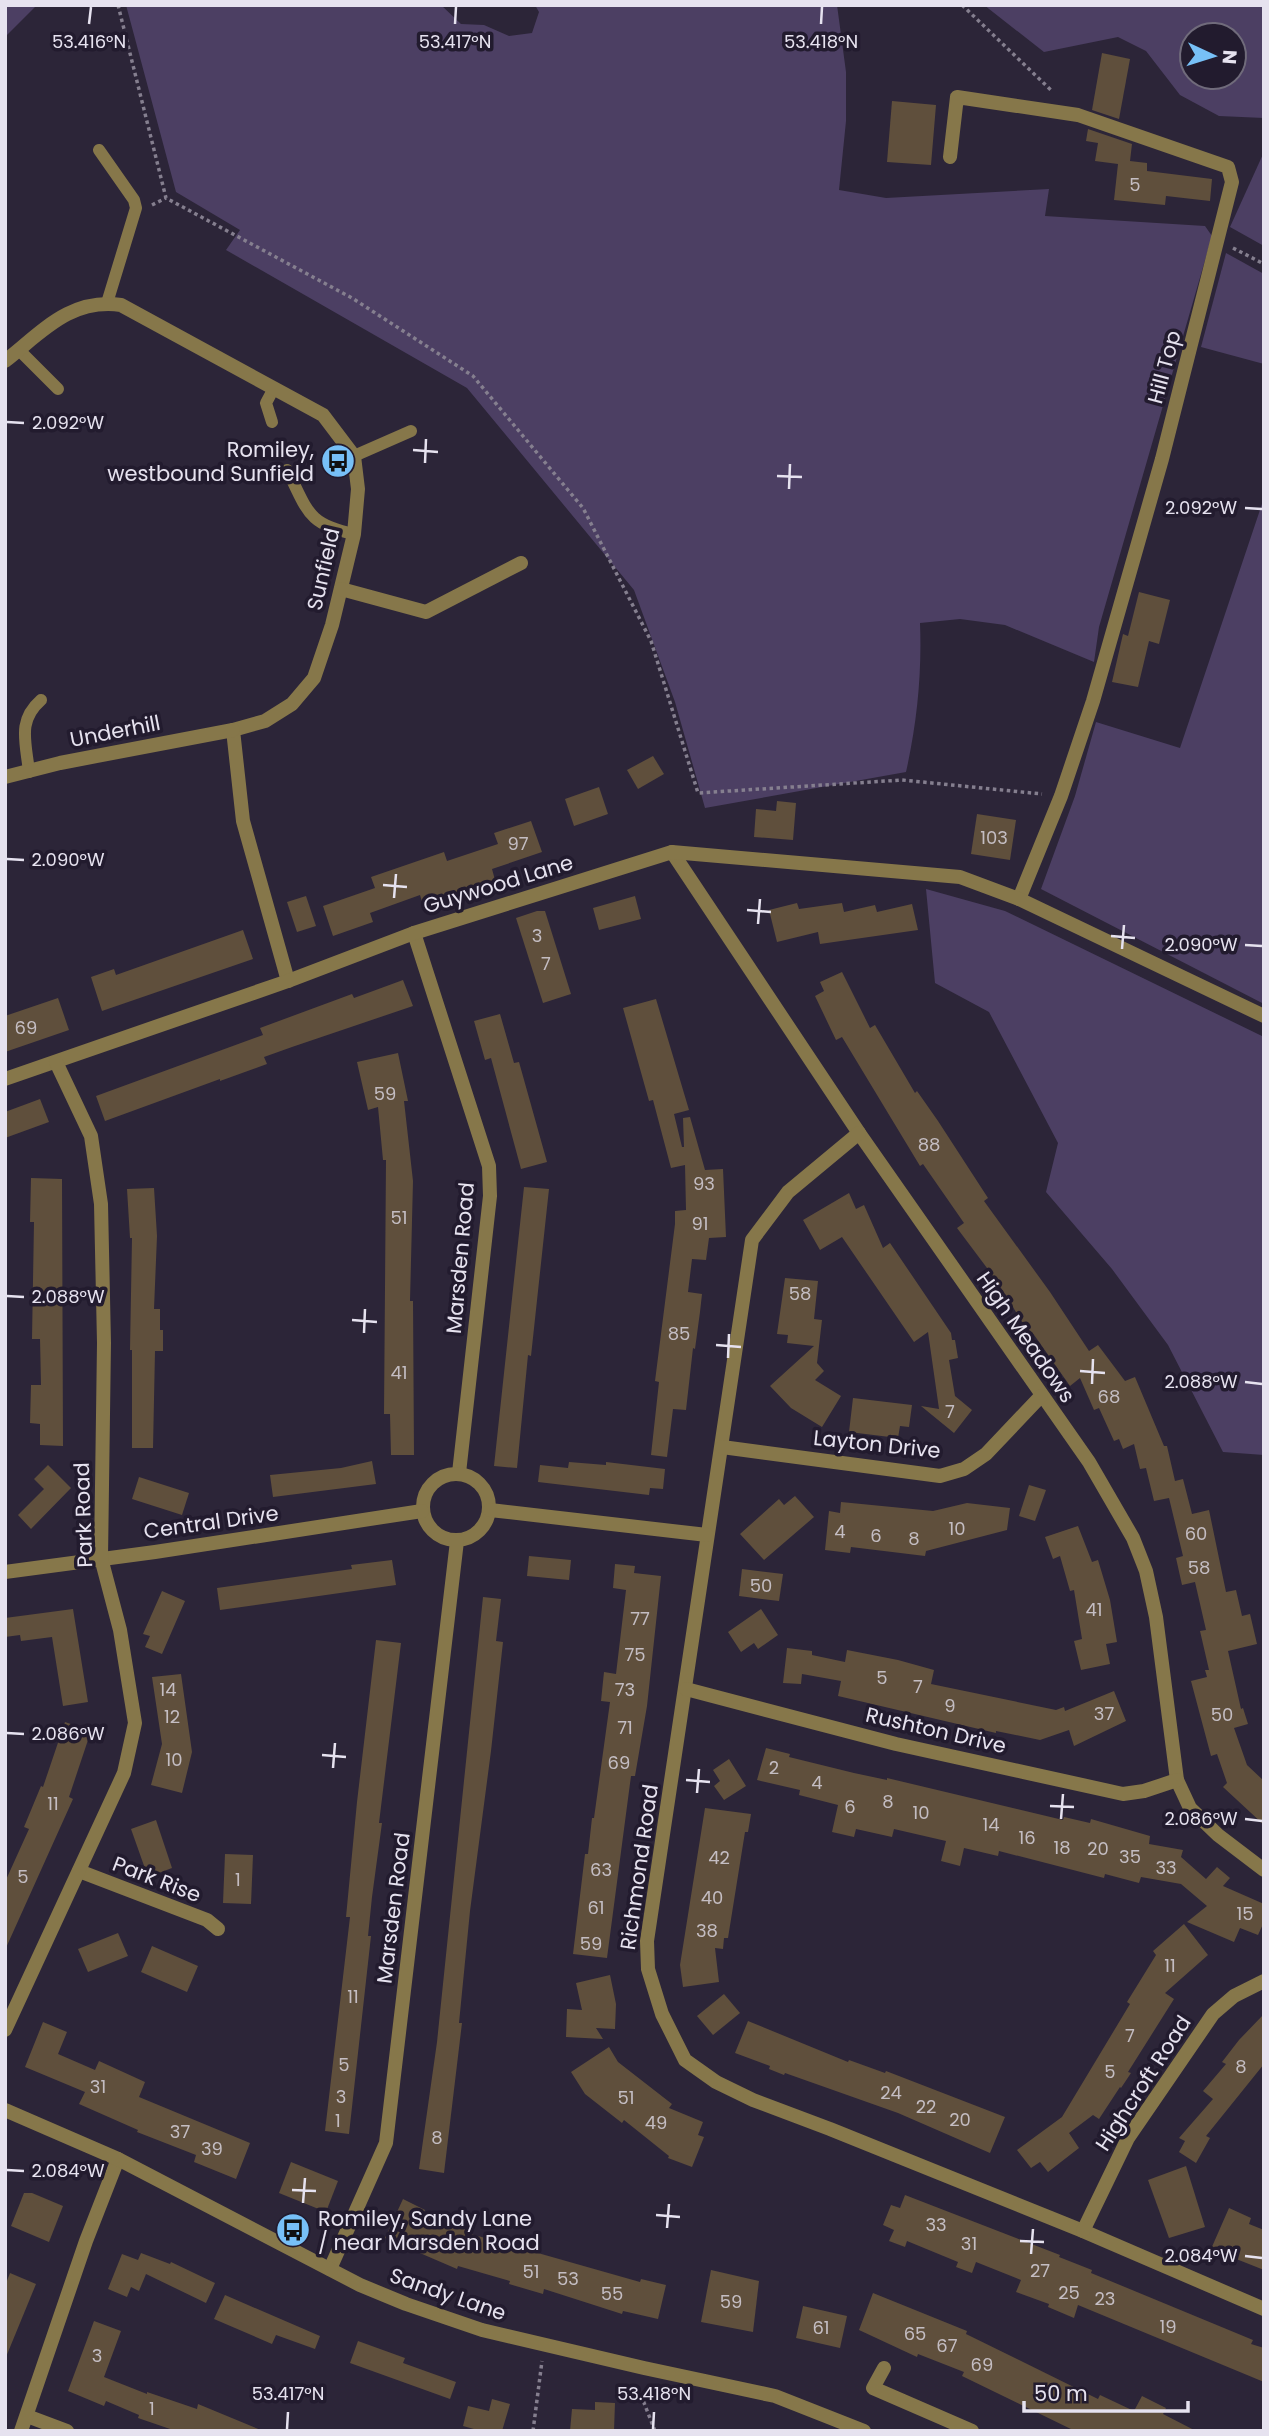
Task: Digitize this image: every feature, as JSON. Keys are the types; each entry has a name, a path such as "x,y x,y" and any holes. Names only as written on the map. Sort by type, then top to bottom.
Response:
{"street":[{"name":"Hill Top","path":"950,158 957,97 1078,115 1228,167 1232,183 1162,459 1093,701 1062,796 1019,899"},
{"path":"5,362 59,318 78,308 107,303 121,305 323,415 354,456"},
{"name":"Sunfield","path":"233,730 265,720 292,704 314,678 341,589 354,534 358,489 354,456"},
{"path":"341,589 426,612 521,563"},
{"path":"233,730 243,821 288,981"},
{"name":"Underhill","path":"5,777 60,763 233,730"},
{"name":"Guywood Lane","path":"5,1079 288,981 414,933 673,852 960,877 1019,899 1264,1016"},
{"name":"High Meadows","path":"673,852 859,1133 1089,1462 1133,1538 1146,1571 1156,1617 1177,1780 1190,1808 1218,1835 1264,1870"},
{"name":"Marsden Road","path":"414,933 489,1166 490,1196 459,1473"},
{"name":"Park Road","path":"5,2030 124,1773 135,1723 120,1630 101,1558 104,1343 101,1204 91,1136 56,1062"},
{"name":"Richmond Road","path":"859,1133 788,1192 752,1240 647,1941 648,1969 662,2014 685,2060 716,2082 753,2101 830,2129 1083,2231 1264,2309"},
{"name":"Layton Drive","path":"722,1447 940,1476 964,1469 986,1454 1041,1396"},
{"path":"459,1473 472,1477 482,1485 490,1510 479,1531 469,1538 457,1541 445,1539 434,1532 426,1523 422,1511 424,1496 432,1483 444,1475 459,1473"},
{"path":"490,1510 707,1535"},
{"name":"Central Drive","path":"5,1572 422,1511"},
{"name":"Marsden Road","path":"330,2269 386,2143 457,1541"},
{"name":"Rushton Drive","path":"686,1689 897,1744 1123,1794 1144,1791 1177,1780"},
{"name":"Park Rise","path":"79,1871 207,1920 218,1929"},
{"name":"Highcroft Road","path":"1083,2231 1128,2138 1213,2014 1234,1996 1264,1981"},
{"name":"Sandy Lane","path":"5,2110 118,2159 360,2285 406,2304 482,2330 775,2396 864,2431"},
{"path":"21,2431 86,2241 118,2159"},
{"path":"884,2368 873,2388 972,2431"},
{"path":"27,2416 67,2431"}],"lane":[{"path":"99,150 134,200 136,208 107,303"},
{"path":"19,350 58,389"},
{"path":"272,422 266,403 274,388"},
{"path":"354,456 411,431"},
{"path":"287,470 309,512 317,521 328,529 354,534"},
{"path":"29,772 25,721 30,710 41,700"}],"path":[{"path":"118,5 166,198 352,298 473,376 583,508 651,641 698,793 902,780 1062,796"},
{"path":"962,5 1078,115"},
{"path":"1219,240 1264,264"},
{"path":"533,2431 545,2345"},
{"path":"641,2395 655,2431"}],"shaded area":[{"path":"5,5 37,5 5,37"},
{"path":"126,5 441,5 461,24 484,25 509,36 532,33 539,12 535,5 837,5 846,72 846,121 839,190 886,198 1049,189 1045,216 1205,226 1212,236 1099,627 1094,662 1005,625 960,619 920,623 918,698 906,772 705,808 675,702 634,590 467,388 226,250 240,230 176,192"},
{"path":"984,5 1264,5 1264,118 1219,116 1180,95 1146,51 1118,37 1044,52"},
{"path":"1264,152 1264,246 1230,227"},
{"path":"1226,253 1264,274 1264,364 1201,347"},
{"path":"1264,498 1264,1004 1041,889 1075,796 1096,722 1180,748"},
{"path":"926,889 1005,911 1264,1037 1264,1455 1223,1452 1168,1345 1112,1269 1046,1192 1058,1143 989,1012 935,983"}],"building":[{"path":"1102,53 1130,59 1119,119 1092,110"},
{"path":"892,101 936,105 931,165 887,162"},
{"path":"1088,129 1132,144 1130,161 1147,163 1147,171 1212,179 1210,201 1166,196 1165,205 1114,200 1118,164 1095,161 1098,143 1086,141"},
{"path":"1139,592 1170,600 1159,644 1149,641 1138,687 1112,682 1123,634 1128,636"},
{"path":"653,756 664,774 638,789 627,770"},
{"path":"599,787 608,814 574,826 565,799"},
{"path":"777,801 796,803 793,840 754,837 756,809 776,811"},
{"path":"977,814 1016,820 1010,860 971,854"},
{"path":"531,821 542,852 492,869 495,880 423,905 420,895 370,913 373,922 333,936 323,906 375,888 371,877 444,852 447,861 498,844 494,833"},
{"path":"306,896 316,926 297,932 287,902"},
{"path":"635,896 641,919 599,930 593,908"},
{"path":"797,903 799,909 842,903 844,912 875,905 877,912 912,904 918,930 820,944 818,932 777,942 769,910"},
{"path":"545,911 571,994 543,1003 516,918"},
{"path":"243,930 253,959 102,1011 91,977 114,969 116,975"},
{"path":"842,972 870,1028 875,1025 915,1093 917,1091 938,1121 988,1198 984,1201 1089,1351 1098,1345 1125,1381 1135,1377 1164,1446 1167,1446 1175,1481 1183,1479 1192,1514 1209,1510 1226,1592 1236,1590 1242,1616 1250,1614 1257,1644 1228,1651 1241,1709 1243,1708 1248,1724 1234,1728 1247,1765 1264,1781 1264,1825 1223,1787 1227,1783 1217,1754 1211,1756 1191,1681 1207,1677 1205,1670 1209,1670 1200,1631 1206,1630 1195,1582 1182,1585 1176,1558 1183,1556 1169,1498 1154,1501 1146,1468 1140,1469 1134,1444 1123,1449 1119,1439 1114,1441 1099,1408 1094,1410 1080,1378 1070,1386 1032,1332 1029,1333 996,1280 957,1228 964,1223 923,1164 920,1166 842,1037 836,1040 815,996 824,991 820,982"},
{"path":"403,980 413,1006 264,1057 267,1064 105,1121 96,1096 263,1035 260,1028 352,994 354,998"},
{"path":"58,998 69,1030 5,1052 5,1016"},
{"path":"656,999 689,1110 674,1114 682,1147 683,1118 690,1117 705,1170 723,1169 726,1237 709,1238 706,1260 692,1259 688,1292 702,1294 700,1312 686,1410 673,1409 667,1457 651,1455 659,1382 655,1381 675,1211 686,1210 685,1165 671,1168 653,1100 649,1101 623,1008"},
{"path":"500,1014 514,1063 519,1062 547,1162 521,1169 491,1058 485,1060 474,1021"},
{"path":"398,1053 408,1101 404,1101 413,1181 410,1301 413,1301 414,1455 391,1455 390,1414 384,1414 386,1160 383,1160 378,1107 368,1110 357,1062"},
{"path":"40,1099 49,1122 5,1138 5,1112"},
{"path":"31,1178 62,1179 63,1446 40,1445 40,1424 30,1423 31,1385 41,1385 40,1339 32,1339 34,1222 30,1222"},
{"path":"524,1187 549,1189 517,1468 494,1466"},
{"path":"154,1188 157,1236 154,1309 160,1309 163,1351 155,1351 153,1448 132,1448 132,1238 127,1189"},
{"path":"849,1193 856,1209 864,1205 883,1248 890,1243 951,1333 952,1340 955,1340 958,1358 949,1360 955,1396 972,1410 954,1433 921,1406 939,1409 928,1332 914,1342 842,1237 820,1250 803,1220"},
{"path":"785,1278 818,1281 814,1319 822,1320 817,1363 824,1371 815,1380 841,1396 822,1427 791,1408 770,1386 814,1346 787,1343 788,1335 777,1334"},
{"path":"853,1398 912,1405 909,1427 900,1426 898,1438 849,1432"},
{"path":"372,1461 376,1484 273,1497 270,1475 341,1468"},
{"path":"569,1462 606,1465 606,1462 665,1469 663,1489 650,1488 649,1495 538,1482 540,1465 568,1468"},
{"path":"48,1465 71,1488 31,1529 18,1515 44,1489 34,1479"},
{"path":"139,1477 189,1493 182,1515 132,1499"},
{"path":"1029,1485 1046,1490 1035,1521 1019,1516"},
{"path":"795,1496 814,1517 764,1560 740,1534 779,1499 784,1505"},
{"path":"841,1502 933,1511 967,1503 1010,1508 1007,1530 926,1551 925,1556 851,1547 850,1553 825,1550 829,1511 840,1513"},
{"path":"1078,1526 1092,1562 1098,1560 1110,1600 1117,1642 1106,1644 1110,1664 1081,1670 1074,1641 1082,1639 1074,1590 1070,1591 1060,1556 1053,1559 1045,1537"},
{"path":"529,1556 571,1560 569,1580 527,1576"},
{"path":"392,1560 396,1585 220,1610 217,1588 352,1569 351,1565"},
{"path":"615,1564 635,1566 634,1573 661,1576 647,1706 635,1776 631,1776 607,1958 573,1954 585,1854 588,1854 594,1818 610,1702 601,1701 604,1672 616,1674 626,1590 613,1588"},
{"path":"742,1569 783,1574 779,1601 739,1596"},
{"path":"162,1591 185,1601 162,1654 145,1647 150,1636 143,1634"},
{"path":"483,1597 501,1599 496,1641 503,1642 470,1911 459,2023 462,2023 444,2173 419,2169 437,2042"},
{"path":"73,1609 88,1702 63,1706 52,1637 21,1641 20,1635 5,1637 5,1618"},
{"path":"761,1609 778,1635 758,1649 754,1643 741,1652 728,1632"},
{"path":"376,1640 401,1643 379,1823 382,1823 372,1897 368,1936 371,1936 349,2134 325,2131 350,1917 346,1917"},
{"path":"787,1648 812,1651 812,1655 845,1662 847,1650 898,1660 934,1670 931,1684 1056,1710 1064,1707 1065,1711 1114,1691 1126,1721 1074,1746 1069,1730 1040,1740 996,1733 838,1696 841,1681 802,1674 801,1684 783,1683"},
{"path":"181,1674 192,1752 182,1793 151,1785 162,1744 152,1677"},
{"path":"65,1722 91,1731 69,1797 73,1799 5,1950 5,1882 29,1829 24,1827 41,1786 43,1787"},
{"path":"766,1748 790,1754 789,1757 854,1773 887,1778 1063,1820 1064,1817 1090,1823 1091,1819 1150,1836 1149,1844 1183,1850 1181,1857 1206,1879 1217,1867 1230,1878 1223,1886 1264,1904 1264,1922 1258,1935 1240,1928 1234,1942 1187,1922 1207,1906 1181,1884 1141,1877 1139,1883 1105,1874 1104,1878 999,1851 998,1856 964,1848 960,1866 941,1861 946,1841 894,1829 892,1837 856,1829 854,1837 832,1832 838,1805 799,1795 800,1790 757,1780"},
{"path":"729,1759 746,1786 724,1800 714,1786 720,1781 713,1770"},
{"path":"705,1808 751,1814 748,1832 745,1832 728,1938 724,1938 723,1949 715,1948 719,1982 683,1987 680,1965"},
{"path":"156,1820 172,1868 148,1877 131,1829"},
{"path":"225,1854 253,1855 251,1904 223,1903"},
{"path":"1184,1924 1208,1955 1165,1993 1174,1999 1128,2072 1131,2073 1099,2119 1093,2115 1069,2133 1079,2148 1048,2172 1040,2162 1031,2168 1017,2150 1062,2117 1130,2004 1127,2002 1156,1955 1153,1951"},
{"path":"118,1933 128,1956 88,1972 78,1949"},
{"path":"152,1946 198,1966 187,1992 141,1972"},
{"path":"610,1975 616,2004 615,2029 596,2028 603,2039 566,2037 567,2009 582,2010 576,1983"},
{"path":"724,1994 740,2013 713,2035 697,2016"},
{"path":"1264,2014 1264,2064 1206,2136 1210,2138 1196,2163 1179,2152 1185,2141 1179,2138 1213,2099 1203,2091 1226,2064 1222,2062"},
{"path":"748,2021 848,2062 849,2060 885,2073 886,2071 1005,2117 990,2153 898,2113 785,2073 784,2075 769,2069 770,2066 735,2053"},
{"path":"43,2022 67,2032 58,2054 95,2070 99,2061 145,2082 139,2097 250,2143 236,2179 194,2162 196,2155 137,2132 138,2130 79,2104 85,2092 25,2067"},
{"path":"609,2047 618,2062 672,2104 669,2108 703,2122 698,2135 704,2137 692,2167 668,2158 669,2156 624,2120 622,2123 585,2094 571,2072"},
{"path":"291,2162 338,2181 326,2212 279,2193"},
{"path":"1186,2166 1205,2227 1169,2238 1148,2180"},
{"path":"24,2193 32,2193 63,2206 49,2242 11,2226"},
{"path":"905,2195 1060,2255 1059,2257 1092,2270 1091,2273 1253,2340 1251,2344 1264,2348 1264,2382 1078,2305 1074,2318 1048,2307 1049,2304 1016,2292 1021,2280 976,2262 972,2273 956,2267 958,2262 907,2241 905,2247 889,2241 894,2230 883,2225 891,2205 900,2208"},
{"path":"403,2199 425,2210 424,2212 472,2231 471,2234 640,2282 641,2279 666,2285 658,2319 623,2311 622,2314 544,2289 543,2294 509,2284 510,2281 458,2266 457,2269 385,2238"},
{"path":"1229,2208 1251,2218 1249,2224 1264,2230 1264,2270 1211,2249"},
{"path":"141,2253 170,2264 171,2262 215,2283 206,2303 146,2274 139,2291 131,2287 127,2297 108,2289 122,2254 138,2260"},
{"path":"711,2270 759,2281 753,2332 701,2322"},
{"path":"10,2273 36,2284 6,2357 5,2286"},
{"path":"873,2293 967,2331 966,2334 1098,2399 1100,2395 1134,2411 1142,2396 1166,2408 1163,2414 1196,2431 1075,2431 962,2376 964,2372 918,2354 917,2357 859,2330"},
{"path":"225,2295 320,2336 315,2349 276,2335 272,2344 214,2319"},
{"path":"803,2306 847,2316 840,2348 796,2338"},
{"path":"94,2321 121,2331 104,2377 197,2409 198,2404 263,2431 176,2431 138,2418 139,2415 106,2401 104,2406 68,2391"},
{"path":"358,2341 405,2358 403,2363 456,2382 450,2399 350,2363"},
{"path":"492,2399 510,2404 502,2431 481,2431 463,2426 468,2406 489,2411"},
{"path":"595,2402 615,2403 614,2431 570,2431 572,2409 595,2410"}],"place":[{"name":"Romiley, westbound Sunfield","path":"338,461"},
{"name":"Romiley, Sandy Lane / near Marsden Road","path":"293,2230"}]}
